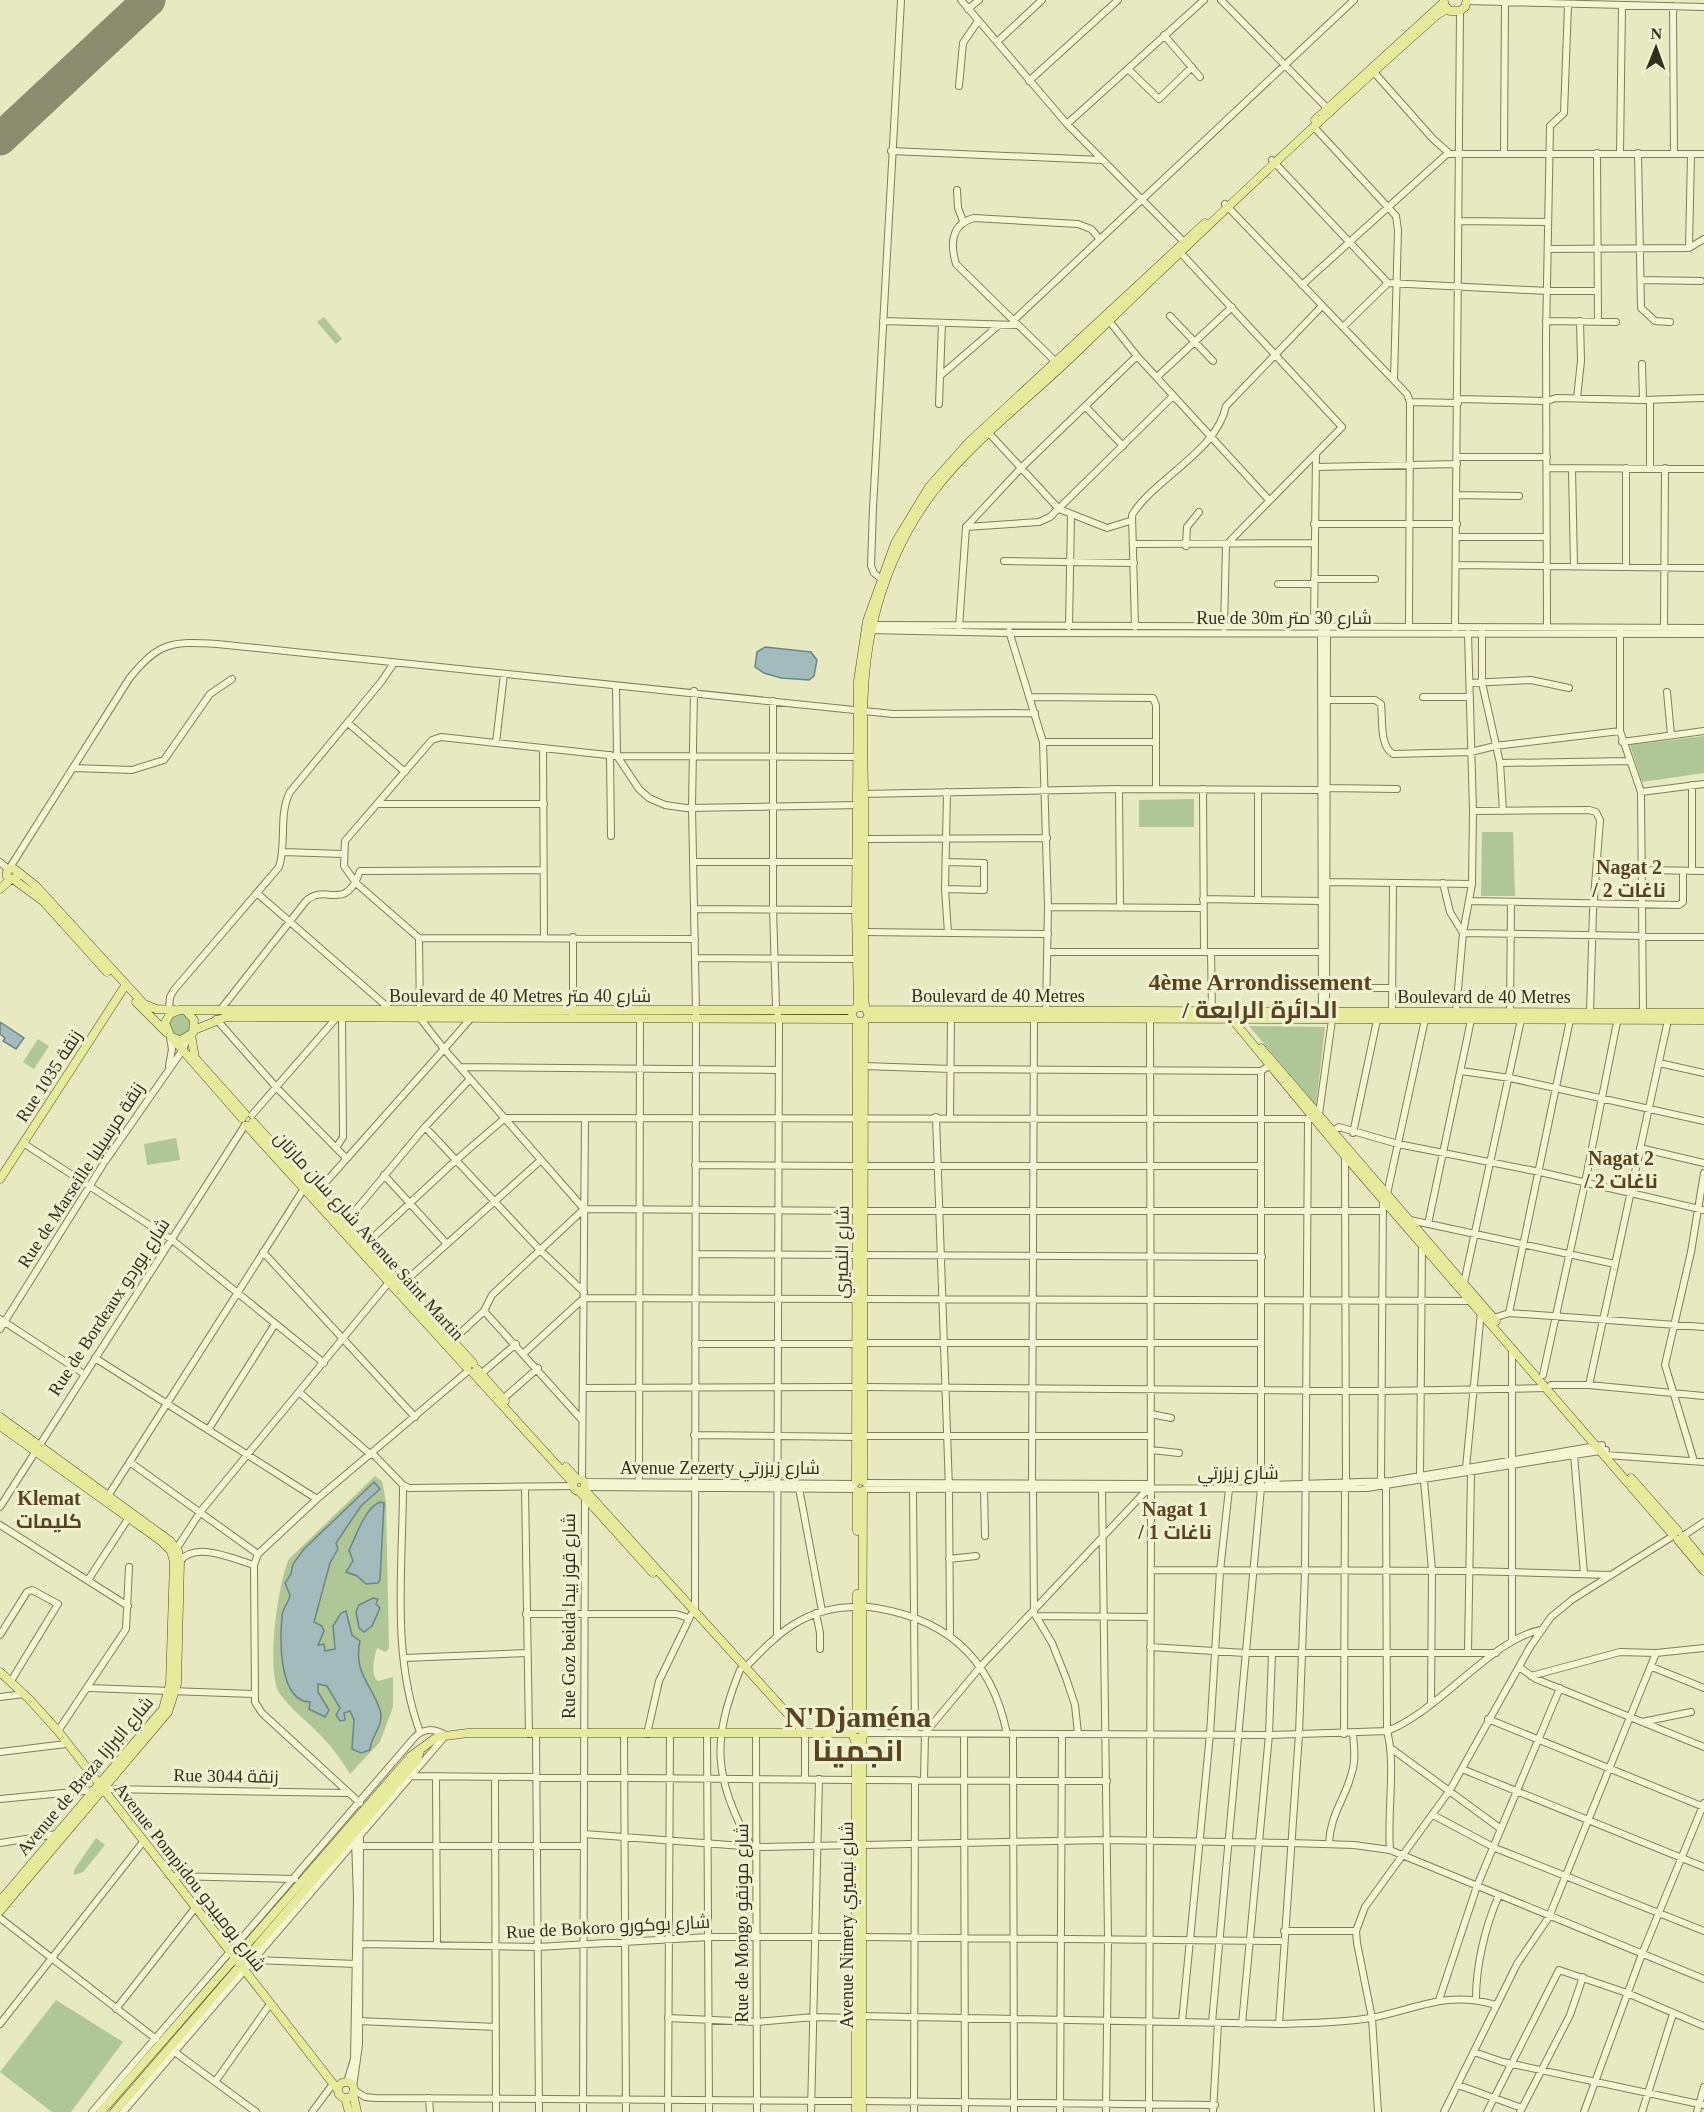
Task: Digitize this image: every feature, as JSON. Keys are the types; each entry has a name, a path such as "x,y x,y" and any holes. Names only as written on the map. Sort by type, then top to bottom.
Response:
{"main road":[{"path":"861,1015 860,710 869,628 883,580 920,512 951,470 986,430 1059,365 1372,70 1437,15 1445,3 1460,11 1467,1"},
{"path":"1274,162 1314,127 1329,110"},
{"path":"860,805 864,839 856,910 860,932 856,959 861,1015"},
{"path":"1,884 11,872"},
{"name":"شارع سان مارتان Avenue Saint Martin","path":"11,872 42,901 345,1222 452,1341 473,1370 503,1399 692,1615 801,1733"},
{"name":"Boulevard de 40 Metres شارع 40 متر","path":"11,872 36,886 144,1004 156,1009 184,1011 221,1009 339,1015 392,1011 420,1015"},
{"name":"Rue 1035 زنقة","path":"0,1179 123,989"},
{"path":"184,1011 194,1020 191,1034 178,1040 169,1035 167,1018 184,1011"},
{"name":"Boulevard de 40 Metres","path":"861,1015 949,1011 1034,1015 1150,1015 1236,1020 1392,1012 1471,1020 1590,1012 1668,1020 1704,1020"},
{"path":"1232,1011 1269,1066 1314,1118 1333,1131 1422,1243 1550,1387 1678,1536 1704,1571"},
{"name":"Boulevard de 40 Metres","path":"1150,1015 1232,1011 1377,1020 1456,1012 1510,1012 1522,1016 1570,1020 1643,1012 1704,1013"},
{"name":"Boulevard de 40 Metres شارع 40 متر","path":"191,1034 216,1019 339,1015 861,1015"},
{"name":"Boulevard de 40 Metres شارع 40 متر","path":"573,1015 640,1019 696,1015"},
{"name":"Boulevard de 40 Metres","path":"861,1015 953,1019 1034,1015"},
{"name":"شارع النميري","path":"861,1015 863,1066 861,1117"},
{"name":"شارع النميري","path":"860,1486 861,1015"},
{"path":"1236,1020 1345,1156 1410,1220 1543,1375 1550,1387"},
{"name":"شارع سان مارتان Avenue Saint Martin","path":"191,1034 195,1058 247,1120 390,1281 580,1486"},
{"path":"0,1417 128,1519 176,1549"},
{"path":"0,1425 108,1496 176,1549"},
{"name":"Avenue Nimery شارع نيميري","path":"856,2112 859,2101 860,1486"},
{"path":"1678,1536 1704,1562"},
{"name":"Avenue de Braza شارع البرازا","path":"0,1901 57,1834 160,1724 168,1712 172,1692 180,1561 176,1549"},
{"name":"Avenue de Braza شارع البرازا","path":"172,1692 176,1549"},
{"name":"Avenue Pompidou شارع بومبيدو","path":"0,1672 58,1731 270,2004 344,2086 349,2112"},
{"path":"101,2112 158,2040 233,1954 411,1756 433,1739 446,1735 859,1733"},
{"path":"114,2112 172,2050 357,1834 417,1760 420,1751"},
{"name":"Avenue de Braza شارع البرازا","path":"0,1911 101,1789"},
{"path":"344,2086 357,2112"},
{"name":"Avenue Nimery شارع نيميري","path":"859,2101 862,2112"}],"street":[{"path":"883,580 871,566 891,151 901,0"},
{"path":"961,0 1067,124 1142,199 1232,307 1340,423 1340,432 1226,545 1224,628"},
{"path":"968,9 979,0"},
{"path":"997,42 1042,0"},
{"path":"1029,81 1118,0"},
{"path":"1067,124 1204,0"},
{"path":"1221,0 1283,66 1329,110"},
{"path":"883,321 999,325 1015,323 1099,238 1354,0"},
{"path":"1467,1 1622,6 1630,3 1704,7"},
{"path":"1504,153 1505,3"},
{"path":"1547,627 1546,321 1549,154 1550,126 1564,110 1568,5"},
{"path":"1620,153 1622,6"},
{"path":"1673,6 1674,153"},
{"path":"1455,630 1460,11"},
{"path":"959,86 963,43 978,21"},
{"path":"1164,36 1200,77"},
{"path":"1128,69 1159,99 1192,67"},
{"path":"1372,70 1433,139 1449,153 1704,154"},
{"path":"1314,127 1389,206 1397,222 1394,379"},
{"path":"891,151 1102,160"},
{"path":"1302,285 1449,153"},
{"path":"1598,153 1598,321"},
{"path":"1638,153 1641,308 1655,321 1670,322"},
{"path":"1689,248 1691,154"},
{"path":"1274,162 1388,283 1548,291 1597,291"},
{"path":"957,190 958,208 963,220"},
{"path":"1227,205 1407,394 1410,402 1409,627"},
{"path":"1059,365 956,264 952,244 956,228 963,220 974,218 1078,224 1091,229 1099,238"},
{"path":"1458,221 1548,222"},
{"path":"1548,249 1689,248 1704,239"},
{"path":"1641,280 1701,281"},
{"path":"1343,327 1388,283"},
{"path":"1135,627 1134,544 1130,521 1136,509 1212,436 1224,415 1226,406 1275,352 1322,306"},
{"path":"1156,377 1232,307"},
{"path":"1170,316 1213,361"},
{"path":"1107,318 1137,356 1269,500"},
{"path":"1546,321 1616,322"},
{"path":"1576,398 1581,361 1580,321"},
{"path":"939,404 942,323"},
{"path":"940,376 999,325"},
{"path":"959,627 966,527 1020,470 1137,356"},
{"path":"1642,364 1650,468"},
{"path":"966,527 1039,522 1050,517 1173,396"},
{"path":"1410,402 1704,398"},
{"path":"1085,406 1123,446"},
{"path":"986,430 1020,470 1059,509 1107,528 1130,521"},
{"path":"1279,2024 1282,1941 1299,1734 1300,1653 1305,1572 1308,1211 1314,1118 1330,1031 1326,1016 1321,901 1327,700 1322,630 1314,581 1316,454"},
{"path":"1316,467 1547,457"},
{"path":"1547,468 1704,469"},
{"path":"1572,468 1574,567"},
{"path":"1626,468 1626,567"},
{"path":"1664,628 1665,468"},
{"path":"1457,495 1519,496"},
{"path":"1186,546 1187,527 1199,512"},
{"path":"1069,627 1071,515"},
{"path":"1314,524 1457,524"},
{"path":"1457,537 1547,537"},
{"path":"1134,544 1186,546 1314,543"},
{"path":"1004,561 1134,563"},
{"path":"1456,565 1704,568"},
{"path":"1278,584 1375,579"},
{"name":"Rue de 30m شارع 30 متر","path":"869,628 959,627 1009,630 1135,627 1322,630 1409,627 1468,633 1482,630 1547,627 1704,634"},
{"name":"Rue de 30m شارع 30 متر","path":"869,628 1620,631 1704,628"},
{"path":"1009,630 1043,742 1048,906 1046,1015"},
{"path":"1322,630 1327,882 1324,952"},
{"path":"1482,630 1482,683 1500,763 1503,811"},
{"path":"1620,631 1620,731 1641,792 1643,1012"},
{"path":"1456,1012 1463,933 1472,884 1473,811 1468,633"},
{"path":"0,862 11,872 18,854 129,679 146,658 165,645 184,642 616,686 694,691 893,714 1035,713"},
{"path":"169,1010 170,997 174,990 279,867 283,852 286,799 394,663"},
{"path":"496,743 504,674"},
{"path":"73,768 132,770 164,760 210,694 232,679"},
{"path":"1470,683 1531,680 1569,688"},
{"path":"612,836 616,686"},
{"path":"646,1734 659,1681 692,1615 696,1299 696,958 692,807 694,691"},
{"path":"1667,692 1671,735"},
{"path":"1029,698 1153,698 1156,705 1155,789"},
{"path":"1423,698 1470,698"},
{"path":"1327,700 1375,700 1381,704 1385,744 1388,751 1393,754 1471,752 1495,746 1620,731"},
{"path":"773,701 773,909 779,1070 777,1634"},
{"path":"348,723 405,771"},
{"path":"1622,742 1704,731"},
{"path":"695,939 419,938 345,871 343,854 345,841 436,737 613,756 773,759 860,757"},
{"path":"1043,742 1155,742"},
{"path":"543,748 544,937"},
{"path":"613,756 639,789 649,798 665,805 692,807 860,805"},
{"path":"1500,763 1629,761"},
{"path":"1641,792 1704,784"},
{"path":"1692,785 1692,871"},
{"path":"860,794 1119,789 1396,789"},
{"path":"1119,789 1120,908"},
{"path":"1203,789 1203,908 1212,1011"},
{"path":"1258,790 1258,900"},
{"path":"947,792 945,889 948,933"},
{"path":"377,804 544,804"},
{"path":"1473,811 1589,810 1596,812 1600,820 1593,903 1590,1012"},
{"path":"864,839 1047,837"},
{"path":"283,852 343,854"},
{"path":"693,862 860,862"},
{"path":"945,889 984,890 984,863 946,862"},
{"path":"221,1009 310,897 338,897 347,893 356,883 360,871 366,869 543,870"},
{"path":"1643,870 1704,871"},
{"path":"1468,901 1681,904 1683,871"},
{"path":"1327,882 1472,884"},
{"path":"1392,1012 1394,988 1393,883"},
{"path":"1443,883 1450,912 1463,933"},
{"path":"258,894 392,1011"},
{"path":"1203,899 1321,901"},
{"path":"1510,1012 1511,902"},
{"path":"1048,906 1203,908"},
{"path":"694,909 856,910"},
{"path":"860,932 1048,934"},
{"path":"1463,933 1510,936 1704,937"},
{"path":"573,937 573,1015"},
{"path":"419,938 420,1015 444,1049 584,1209"},
{"path":"1047,952 1324,952"},
{"path":"696,958 856,959"},
{"path":"1356,988 1394,988"},
{"path":"949,1011 953,1019 950,1117"},
{"path":"336,1148 343,1137 339,1015"},
{"name":"Rue de Bordeaux شارع بوردو","path":"0,1507 247,1120 339,1015"},
{"path":"317,1192 444,1049 471,1015"},
{"path":"1034,1015 1031,1344 1035,1615 1066,1678 1075,1705 1078,1734"},
{"path":"1149,2108 1150,1015"},
{"path":"1390,1850 1388,1812 1392,1749 1387,1731 1388,1570 1383,1484 1382,1391 1383,1211 1426,1016"},
{"path":"1464,1283 1477,1233 1522,1016"},
{"path":"1543,1375 1585,1183 1618,1016"},
{"path":"216,1019 276,1087 346,1158"},
{"path":"639,1486 640,1019"},
{"path":"1353,1133 1377,1020"},
{"path":"1428,1224 1471,1020"},
{"path":"1509,1313 1570,1020"},
{"path":"1589,1385 1668,1020"},
{"name":"Rue de Marseille زنقة مرسيليا","path":"0,1329 2,1320 182,1051 191,1034"},
{"path":"168,1069 172,1049 169,1035"},
{"path":"1659,1063 1704,1072"},
{"path":"863,1066 952,1070 1261,1071 1269,1066"},
{"path":"460,1067 779,1070"},
{"path":"344,2086 365,2097 375,2098 811,2099 1106,2104 1149,2108 1214,2109 1219,1940 1261,1487 1263,1211 1261,1071"},
{"path":"1461,1071 1510,1078 1704,1121"},
{"path":"345,1222 424,1127 470,1079"},
{"path":"936,1117 949,1486 950,1634"},
{"path":"365,1245 455,1161 506,1118 1314,1118"},
{"name":"Rue Goz beida شارع قوز بيدا","path":"582,2112 584,1834 580,1486 585,1119"},
{"path":"424,1127 584,1295 696,1299 1472,1301"},
{"path":"1333,1131 1339,1127 1353,1133 1398,1144 1540,1172 1701,1209"},
{"path":"23,1143 171,1239 324,1363"},
{"path":"1640,1148 1704,1163"},
{"path":"1344,1734 1345,1156"},
{"path":"401,1285 541,1160"},
{"path":"695,1165 1261,1166"},
{"path":"1694,1461 1665,1365 1701,1209 1704,1173"},
{"path":"384,1175 447,1244"},
{"path":"108,1496 305,1187"},
{"path":"452,1341 484,1311 492,1295 584,1209 1383,1211"},
{"path":"1410,1220 1615,1264"},
{"path":"1422,1243 1420,1391 1422,1478 1428,1505 1432,1570 1431,1702"},
{"path":"263,1252 344,1337 415,1417"},
{"path":"696,1254 1262,1257"},
{"path":"254,1565 195,1551 176,1549 201,1511 390,1281"},
{"path":"524,1353 584,1295"},
{"path":"484,1311 582,1420"},
{"path":"1468,1652 1469,1470 1473,1391 1481,1311"},
{"path":"1494,1318 1509,1313 1704,1327"},
{"path":"2,1320 84,1374"},
{"path":"208,1430 275,1324"},
{"path":"695,1344 1261,1343"},
{"path":"360,1803 262,1713 253,1694 254,1565 258,1554 317,1499 473,1370 516,1344"},
{"path":"1512,1346 1512,1641"},
{"path":"95,1358 317,1499"},
{"path":"503,1399 537,1368"},
{"path":"583,1388 859,1387 1473,1391 1589,1385 1704,1396"},
{"path":"300,1393 403,1485 404,1658 411,1708 420,1732"},
{"path":"1151,1414 1171,1418"},
{"path":"694,1436 1151,1436"},
{"path":"1151,1450 1179,1453"},
{"path":"1604,1450 1704,1462"},
{"name":"شارع زيزرتي","path":"1512,1463 1604,1450"},
{"name":"شارع زيزرتي","path":"860,1486 1345,1486 1383,1484 1604,1450"},
{"path":"1574,1455 1584,1574"},
{"path":"131,1462 258,1554"},
{"name":"Avenue Zezerty شارع زيزرتي","path":"403,1485 409,1488 860,1486"},
{"name":"Avenue Zezerty شارع زيزرتي","path":"778,1486 799,1488 860,1486"},
{"name":"شارع زيزرتي","path":"860,1486 913,1489 949,1486 984,1489 1032,1486 1102,1489 1261,1487"},
{"path":"525,1487 527,1653 538,1778 539,2112"},
{"path":"924,1780 925,1733 981,1666 1035,1615 1150,1487"},
{"path":"799,1488 819,1612 820,1649"},
{"path":"913,1489 915,1733"},
{"path":"984,1489 985,1536"},
{"path":"1102,1489 1107,1780 1106,2112"},
{"path":"1182,2022 1210,1734 1220,1572 1228,1489"},
{"path":"88,1580 128,1519"},
{"path":"1378,2112 1372,2018 1356,1931 1370,1897 1450,1790 1488,1719 1541,1630 1561,1609 1611,1575 1704,1522"},
{"path":"0,1525 128,1605"},
{"path":"180,1561 189,1552 195,1551"},
{"path":"949,1559 976,1556"},
{"path":"58,1731 89,1688 126,1629 129,1567"},
{"path":"1151,1570 1220,1572 1469,1570 1611,1575"},
{"path":"0,1635 27,1592 32,1590 58,1604 10,1681"},
{"path":"754,1846 733,1810 724,1780 720,1733 743,1669 777,1634 819,1612 860,1606 914,1616 950,1634 981,1666 1010,1734 1015,1780 1014,2112"},
{"path":"526,1614 692,1615"},
{"path":"1035,1615 1150,1617"},
{"path":"859,1733 1269,1735 1353,1734 1387,1731 1431,1702 1512,1641 1541,1630"},
{"path":"1150,1647 1245,1653 1497,1653"},
{"path":"1530,1676 1620,1652 1656,1653 1704,1648"},
{"path":"404,1658 527,1653"},
{"path":"1242,2024 1269,1735 1272,1653"},
{"path":"1444,2112 1517,1964 1549,1917 1632,1718 1656,1653"},
{"path":"1652,1666 1704,1688"},
{"path":"1519,1667 1528,1671 1530,1676 1704,1747"},
{"path":"89,1688 253,1694"},
{"path":"1439,2000 1477,1886 1495,1848 1560,1688"},
{"path":"0,1697 24,1694"},
{"path":"1642,1722 1691,1712"},
{"path":"1488,1719 1704,1806 1642,1954 1584,2112"},
{"path":"233,1954 420,1732 429,1729 446,1735 412,1776 357,1834 255,1960 242,1967"},
{"name":"Rue de Mongo شارع مونقو","path":"756,1733 757,1780 754,1846 757,1936 757,2112"},
{"path":"801,1733 805,1779"},
{"path":"624,1734 626,2112"},
{"path":"668,2112 670,1734"},
{"path":"707,1734 709,2112"},
{"path":"964,1734 965,2112"},
{"path":"1060,2112 1062,1734"},
{"path":"1329,1844 1331,1820 1349,1783 1354,1764 1353,1734"},
{"path":"0,1752 66,1744"},
{"path":"1392,1749 1501,1829"},
{"path":"1461,1769 1704,1867"},
{"path":"412,1776 624,1780 1107,1780"},
{"path":"436,1777 437,1945"},
{"path":"495,1779 496,2112"},
{"path":"811,2112 819,1779"},
{"path":"914,2112 915,1780"},
{"name":"Rue 3044 زنقة","path":"0,1798 101,1789 347,1793"},
{"path":"1433,1815 1495,1848 1704,1931"},
{"path":"0,1843 57,1834"},
{"path":"312,2112 344,2086 358,2060 361,1846 357,1834"},
{"path":"344,2086 354,2059 357,1834"},
{"path":"584,1834 754,1846 1107,1840 1329,1844 1390,1850 1704,1979"},
{"path":"0,2024 143,1842"},
{"path":"361,1846 436,1844 583,1846"},
{"path":"170,1876 295,1879"},
{"path":"1476,1999 1481,1954 1492,1910 1499,1895"},
{"path":"116,2009 195,1908"},
{"path":"0,1918 116,2009 256,2112"},
{"path":"1284,1931 1356,1931"},
{"name":"Rue de Bokoro شارع بوكورو","path":"361,1944 538,1947 757,1936 1282,1941"},
{"path":"255,1960 356,1964"},
{"path":"1487,2112 1557,1973 1563,1970 1627,1993 1704,2026"},
{"path":"1458,2085 1521,2110 1570,2015 1583,1977"},
{"path":"668,2018 757,2022 814,2017 965,2017 1150,2023 1279,2024 1344,2022 1372,2018 1439,2000 1476,1999 1496,2005"},
{"path":"215,2082 270,2004"},
{"path":"1642,2112 1673,2014"},
{"path":"359,2021 496,2027"},
{"path":"92,2112 158,2040"},
{"path":"123,2112 172,2050"},
{"path":"1474,2052 1495,2061 1513,2062 1594,2082 1702,2104"},
{"path":"1697,2112 1702,2104 1704,2087"},
{"path":"429,2098 430,2112"}],"green space":[{"path":"324,317 342,339 336,344 317,322"},
{"path":"1704,736 1704,773 1642,782 1630,745"},
{"path":"1194,799 1194,827 1139,827 1139,800"},
{"path":"1482,832 1513,832 1515,896 1481,896"},
{"path":"180,1014 188,1017 191,1025 188,1033 180,1036 172,1033 169,1025 172,1017"},
{"path":"1249,1026 1325,1027 1316,1105"},
{"path":"38,1039 49,1046 34,1069 23,1062"},
{"path":"176,1138 180,1160 147,1165 144,1144"},
{"path":"375,1476 382,1481 386,1502 389,1648 386,1652 377,1648 373,1671 378,1681 393,1677 393,1707 380,1742 350,1774 330,1746 280,1694 276,1683 273,1648 277,1606 289,1559"},
{"path":"96,1838 105,1845 83,1872 74,1875 74,1870"},
{"path":"56,2000 123,2042 71,2112 52,2112 0,2072"}],"water":[{"path":"765,647 811,652 817,660 814,676 809,680 781,678 764,673 755,667 757,652"},
{"path":"0,1022 24,1038 16,1049 3,1041 5,1038 0,1034"},
{"path":"374,1482 380,1489 361,1506 336,1543 338,1549 330,1563 314,1622 322,1626 324,1631 318,1645 324,1644 325,1651 335,1649 333,1626 341,1613 346,1611 352,1635 360,1641 361,1670 377,1701 381,1715 370,1750 361,1753 352,1749 354,1720 350,1711 344,1713 345,1720 340,1721 336,1715 340,1708 327,1686 318,1684 318,1692 329,1710 325,1717 309,1709 310,1702 300,1699 292,1691 283,1667 281,1627 282,1614 290,1595 285,1583 291,1574 293,1564 304,1549"},
{"path":"384,1503 380,1580 378,1583 366,1584 357,1576 346,1572 353,1561 349,1550 365,1516 374,1505"},
{"path":"373,1598 378,1599 376,1604 380,1608 372,1626 364,1632 359,1628 356,1612 359,1605"}],"runway":[{"path":"0,139 149,0"}],"district":[{"name":"Nagat 2 / ناغات 2","path":"1629,878"},
{"name":"4ème Arrondissement / الدائرة الرابعة","path":"1260,996"},
{"name":"Nagat 2 / ناغات 2","path":"1621,1170"},
{"name":"Klemat كليمات","path":"49,1510"},
{"name":"Nagat 1 / ناغات 1","path":"1175,1520"},
{"name":"N'Djaména انجمينا","path":"858,1733"}]}
